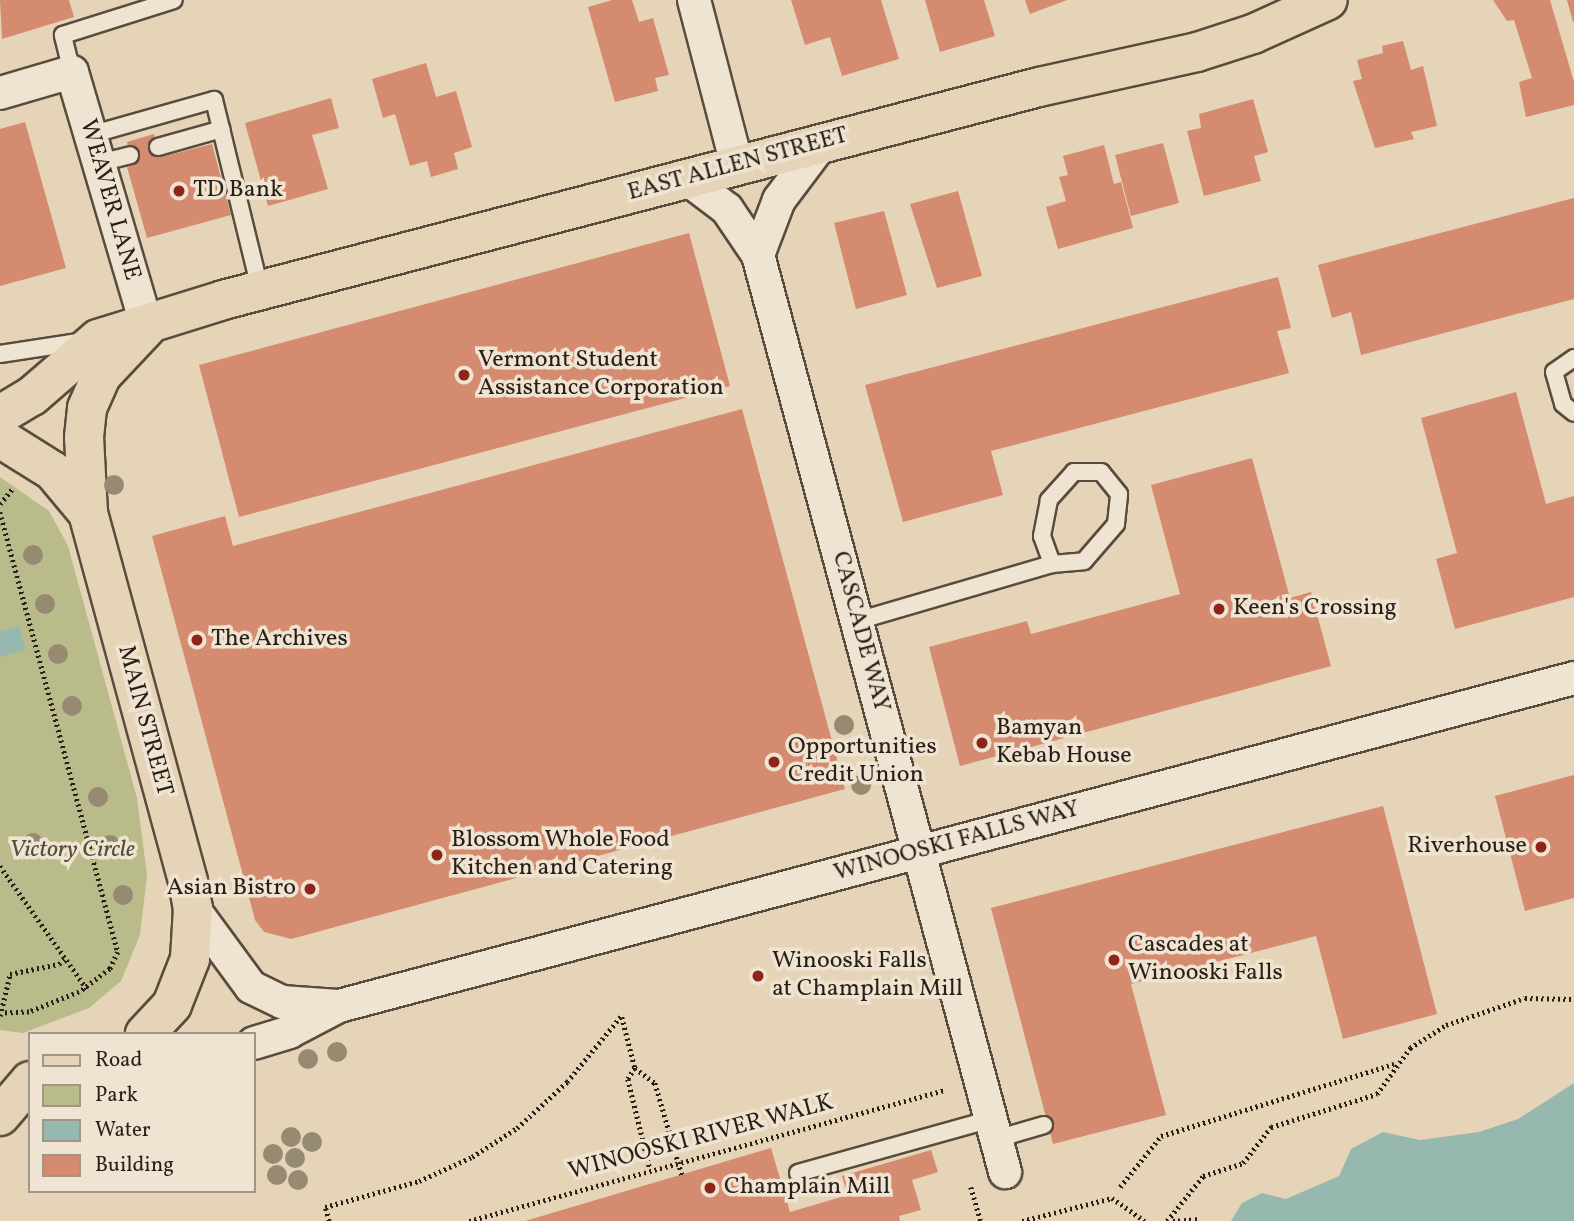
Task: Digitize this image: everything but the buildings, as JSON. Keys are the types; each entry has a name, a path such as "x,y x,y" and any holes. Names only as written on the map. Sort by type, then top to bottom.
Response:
{"main road":[{"name":"EAST ALLEN STREET","path":"0,415 32,396 98,339 146,327 260,289 822,142 1207,49 1254,34 1328,0"},
{"name":"EAST ALLEN STREET","path":"88,513 84,437 87,408 101,376 146,327"},
{"name":"MAIN STREET","path":"0,438 53,471 88,513 193,908 193,939 183,982 172,1004 147,1032"},
{"path":"0,1077 28,1080"},
{"path":"0,1116 28,1082"}],"street":[{"path":"694,0 737,165"},
{"path":"0,93 72,72"},
{"name":"WEAVER LANE","path":"72,72 146,327"},
{"path":"758,255 779,200 822,142"},
{"name":"CASCADE WAY","path":"686,178 727,209 758,255 1005,1172"},
{"name":"WINOOSKI FALLS WAY","path":"256,1042 289,1031 339,1006 1574,678"},
{"name":"WINOOSKI FALLS WAY","path":"193,908 239,976 251,987 282,1002 339,1006"}],"lane":[{"path":"72,72 63,35 174,0"},
{"path":"95,149 214,100 260,289"},
{"path":"158,147 222,130"},
{"path":"95,149 130,155"},
{"name":"EAST ALLEN STREET","path":"0,354 98,339"},
{"path":"1574,358 1554,372 1563,404 1574,413"},
{"path":"857,621 1052,564 1084,561 1116,524 1119,494 1101,472 1074,472 1049,500 1042,536 1052,564"},
{"path":"798,1173 993,1129 1044,1125"}],"path":[{"path":"0,504 14,486"},
{"path":"0,512 118,952 110,969 87,989 29,1013 1,1014 10,974 59,964 64,959"},
{"path":"0,866 87,989"},
{"path":"1167,1221 1203,1176 1243,1163 1271,1126 1377,1094 1395,1064 1425,1037 1470,1014 1525,998 1574,999"},
{"path":"329,1221 325,1207 419,1181 472,1157 517,1128 567,1083 621,1016 635,1068 655,1083 682,1175"},
{"path":"1120,1187 1161,1136 1395,1064"},
{"path":"635,1068 628,1079 650,1169"},
{"name":"WINOOSKI RIVER WALK","path":"469,1221 943,1090"},
{"path":"1022,1221 1112,1198 1145,1221"},
{"path":"1173,1221 1200,1219"}],"green space":[{"name":"Victory Circle","path":"0,477 49,511 68,546 137,798 147,875 140,935 121,981 89,1008 23,1033 0,1030"}],"water":[{"path":"19,626 26,650 0,657 0,631"},
{"path":"1574,1083 1574,1221 1231,1221 1242,1203 1262,1193 1286,1199 1339,1176 1351,1149 1383,1132 1420,1140 1479,1132 1518,1119"}],"place":[{"name":"TD Bank","path":"179,191"},
{"name":"Vermont Student Assistance Corporation","path":"464,375"},
{"name":"Keen's Crossing","path":"1219,609"},
{"name":"The Archives","path":"197,640"},
{"name":"Bamyan Kebab House","path":"982,743"},
{"name":"Opportunities Credit Union","path":"774,762"},
{"name":"Riverhouse","path":"1541,847"},
{"name":"Blossom Whole Food Kitchen and Catering","path":"437,855"},
{"name":"Asian Bistro","path":"310,889"},
{"name":"Cascades at Winooski Falls","path":"1114,960"},
{"name":"Winooski Falls at Champlain Mill","path":"758,976"},
{"name":"Champlain Mill","path":"710,1188"}]}
